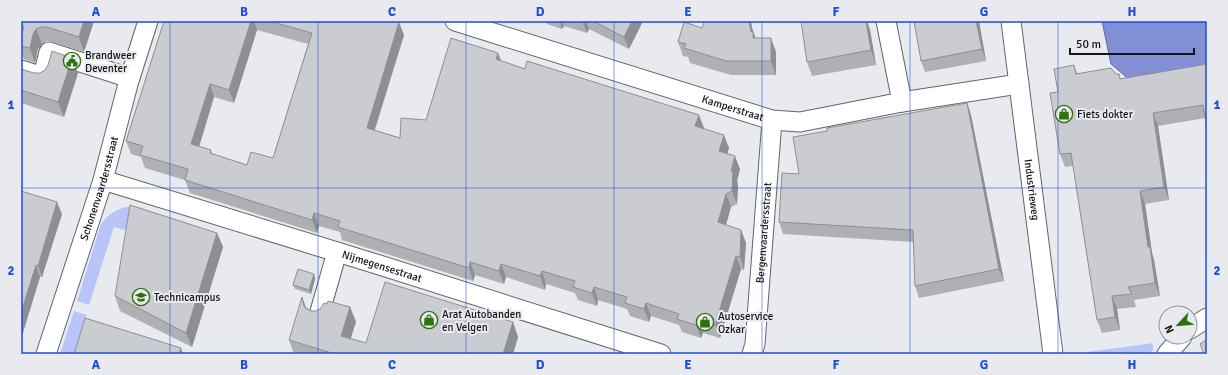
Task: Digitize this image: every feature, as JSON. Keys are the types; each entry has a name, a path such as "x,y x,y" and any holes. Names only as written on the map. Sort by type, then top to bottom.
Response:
{"street":[{"name":"Schonenvaardersstraat","path":"46,354 103,180 130,78 148,21"},
{"name":"Kamperstraat","path":"455,21 772,120 800,122 902,102 1019,84"},
{"path":"886,21 902,102"},
{"name":"Industrieweg","path":"1012,22 1053,354"},
{"path":"21,70 43,77 50,52 130,78"},
{"name":"Bergenvaardersstraat","path":"753,349 772,120"},
{"name":"Nijmegensestraat","path":"103,180 661,354"},
{"path":"319,315 337,252"},
{"path":"1198,324 1207,318"},
{"path":"1167,354 1175,345"}],"shaded area":[{"path":"1102,21 1207,21 1207,68 1131,81 1111,64"},
{"path":"132,206 125,230 114,227 89,305 77,301 101,224 114,212 122,208"},
{"path":"74,311 87,315 83,327 82,354 60,354"},
{"path":"1153,343 1153,350 1149,354 1087,354 1087,352"}],"building":[{"path":"21,21 84,21 79,37 47,27 36,29 33,34 30,48 21,46 21,37 24,26 21,25"},
{"path":"164,21 251,21 229,90 210,84 191,144 211,150 210,153 247,165 251,152 273,158 312,33 269,21 399,22 367,128 400,138 401,118 426,120 451,38 498,53 496,59 525,69 527,61 699,115 695,126 724,135 719,151 735,156 731,171 733,171 732,191 726,194 718,222 741,230 740,257 736,256 715,325 698,320 696,325 677,319 679,314 646,303 644,309 625,303 627,297 594,287 592,293 573,287 575,281 542,271 540,276 501,264 499,271 470,262 469,268 338,227 340,221 314,213 312,220 185,180 188,169 140,155 143,146 126,141"},
{"path":"593,21 632,21 624,37"},
{"path":"704,21 749,21 751,32 753,31 753,38 771,38 771,61 726,61 684,48 686,44 678,42 684,22 702,28"},
{"path":"801,21 866,21 871,50 807,62"},
{"path":"914,21 976,21 982,49 921,61"},
{"path":"52,51 72,58 58,102 21,90 21,69 34,73 40,73 45,70 48,65"},
{"path":"1207,64 1207,128 1203,105 1153,113 1164,187 1140,191 1155,283 1128,287 1132,294 1112,296 1115,317 1097,320 1071,153 1060,154 1050,93 1058,92 1054,69 1074,65 1076,74 1111,68 1116,74 1119,74 1120,79"},
{"path":"967,103 999,269 915,286 913,230 779,222 782,173 799,174 793,137 827,131 827,128"},
{"path":"21,191 57,202 38,266 36,265 21,313"},
{"path":"130,205 217,233 186,333 115,296"},
{"path":"298,269 314,274 309,290 293,285"},
{"path":"385,282 513,322 503,354 335,354 289,340 302,297 305,308 311,311 316,311 321,308 324,303 327,304 328,301 350,307 341,336 366,343"},
{"path":"85,318 181,348 179,354 74,354"},
{"path":"1207,339 1207,354 1204,354 1200,344"}],"place":[{"name":"Brandweer Deventer","path":"72,61"},
{"name":"Fiets dokter","path":"1064,114"},
{"name":"Technicampus","path":"141,297"},
{"name":"Arat Autobanden en Velgen","path":"429,320"},
{"name":"Autoservice Ozkar","path":"705,322"}]}
